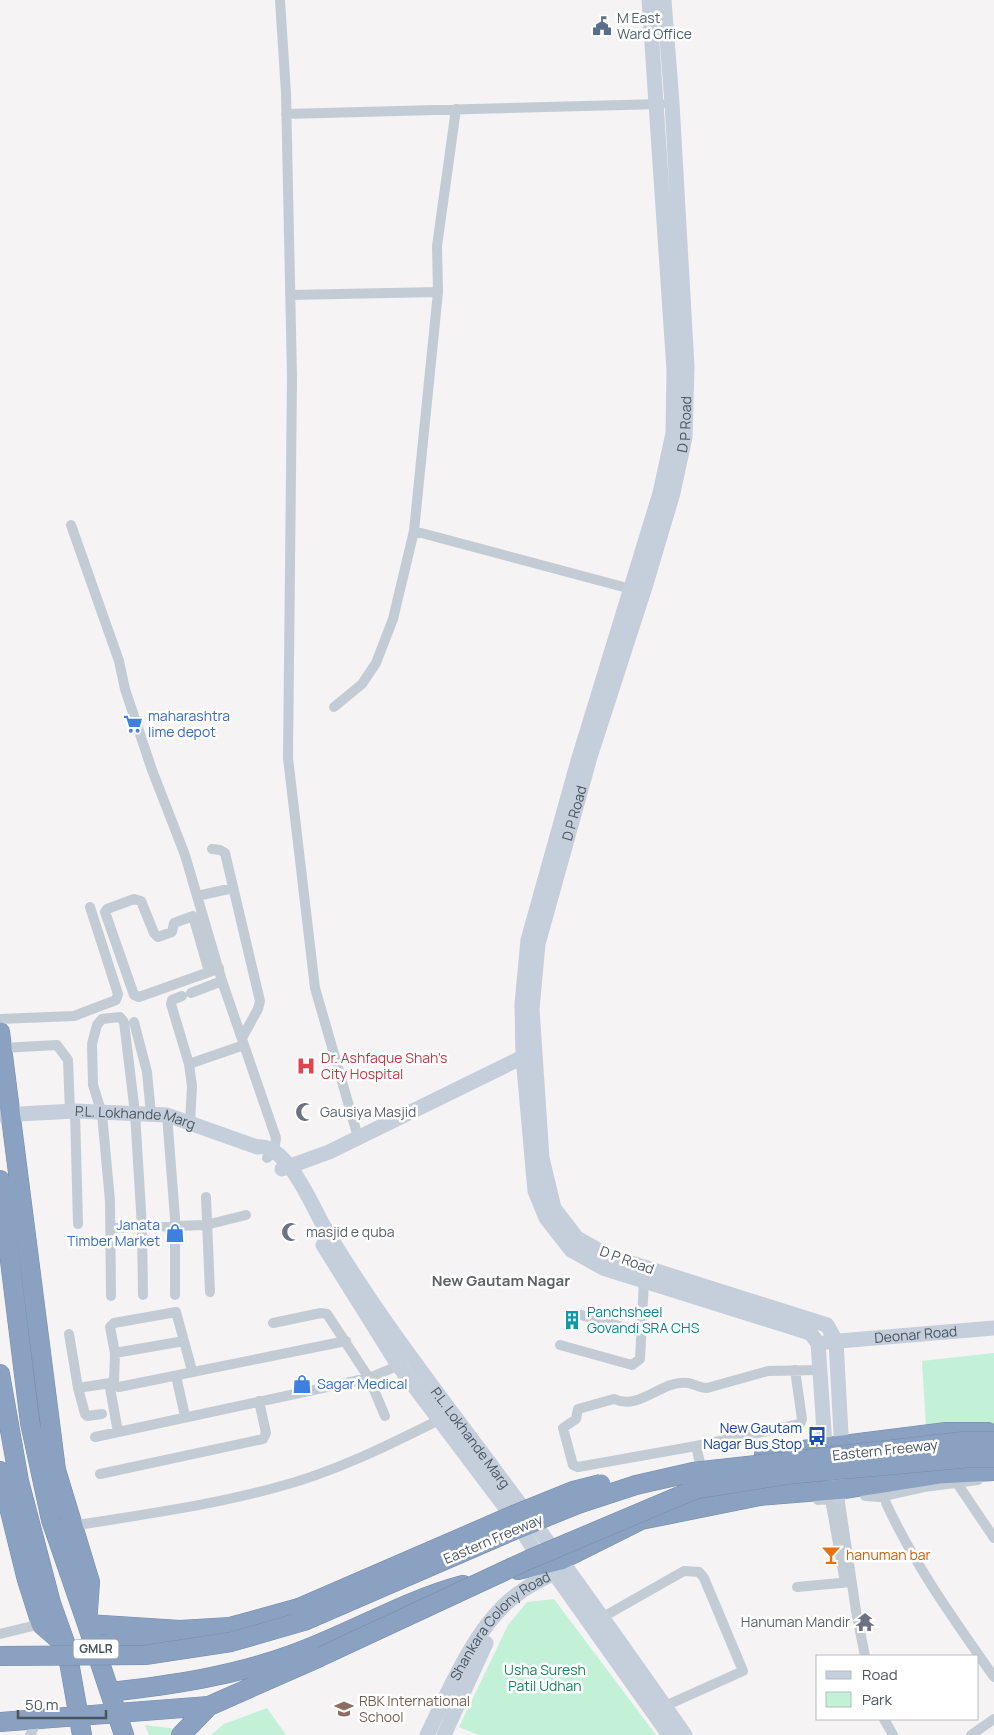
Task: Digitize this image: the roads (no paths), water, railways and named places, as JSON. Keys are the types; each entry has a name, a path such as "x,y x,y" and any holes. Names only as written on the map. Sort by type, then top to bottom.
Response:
{"highway":[{"path":"1,1040 5,1114 48,1421 56,1470 72,1526 82,1585"},
{"name":"GMLR","path":"0,1180 30,1423 52,1520 82,1585 88,1624 124,1735"},
{"name":"GMLR","path":"0,1374 19,1481 51,1603 66,1646 77,1716 82,1735"},
{"path":"88,1624 180,1630 230,1627 300,1608 573,1491 696,1461 946,1432 994,1432"},
{"name":"Eastern Freeway","path":"0,1656 144,1655 231,1642 304,1621 578,1504 636,1485 696,1461 966,1441 994,1441"},
{"name":"Eastern Freeway","path":"209,1706 322,1656 528,1560 696,1489 800,1473 968,1458 994,1458"},
{"path":"95,1645 165,1643 232,1637 254,1631 308,1614 524,1520 696,1461"},
{"path":"0,1471 27,1580 41,1624 66,1646"},
{"path":"110,1692 172,1685 248,1670 341,1635 431,1593 559,1569 641,1520 760,1496 841,1493 939,1474 994,1471"},
{"path":"0,1722 34,1727 77,1716 209,1706"},
{"path":"181,1735 209,1706"}],"street":[{"path":"280,0 286,114 292,377 288,758 315,988 358,1138"},
{"name":"D P Road","path":"649,0 665,104"},
{"name":"D P Road","path":"625,629 630,589 660,493 675,453 685,437 665,104 664,0"},
{"path":"286,114 665,104"},
{"path":"334,707 362,684 376,663 393,619 414,531 438,292 437,246 456,109"},
{"path":"290,295 438,292"},
{"name":"D P Road","path":"675,453 673,492 625,629 528,940 522,1004 542,1158 554,1208 577,1238 601,1252 674,1283 810,1333 818,1343"},
{"path":"70,525 118,661 152,770 185,855 197,896 198,915 214,970 222,981 276,1138 266,1152"},
{"path":"414,531 630,589"},
{"path":"189,1064 243,1041 260,1001 224,853 220,850 212,849"},
{"path":"197,896 233,888"},
{"path":"198,915 174,923 172,932 158,937 154,933 141,901 134,900 107,909 105,912 134,995 139,997 214,970"},
{"path":"0,1019 74,1016 116,1000 118,994 90,907"},
{"path":"190,1123 192,1086 189,1064 171,1004 172,1000 222,981"},
{"path":"111,1296 111,1228 102,1114 93,1085 92,1044 97,1025 102,1019 120,1017 124,1022 135,1113 142,1227 143,1295"},
{"path":"134,1022 159,1114 175,1218 174,1295"},
{"path":"1,1040 56,1045 68,1060 78,1224"},
{"path":"285,1168 329,1152 529,1054"},
{"name":"D P Road","path":"529,1054 535,1191 546,1218 571,1250 603,1268 644,1280 674,1283 827,1324 836,1341"},
{"name":"P.L. Lokhande Marg","path":"5,1114 72,1112 159,1114 190,1123 266,1152 285,1168 340,1253 364,1301 404,1362 524,1520 616,1648 665,1706 686,1735"},
{"path":"206,1197 210,1292"},
{"path":"111,1228 206,1225 246,1215"},
{"path":"560,1345 632,1365 640,1359 644,1280"},
{"path":"118,1432 114,1381 115,1353 110,1326 123,1321 176,1312 191,1367"},
{"path":"273,1323 320,1312 327,1314 370,1378 385,1416"},
{"path":"578,1314 640,1332"},
{"name":"Deonar Road","path":"818,1343 994,1328"},
{"path":"69,1334 78,1388 85,1414 87,1416 102,1414"},
{"path":"115,1353 184,1341"},
{"path":"78,1388 115,1385 176,1376 346,1341"},
{"path":"834,1446 836,1341"},
{"path":"818,1343 820,1370 841,1493 849,1582 866,1655"},
{"path":"95,1437 185,1416 370,1378 404,1362"},
{"path":"795,1370 802,1419 800,1424 696,1461 578,1467 573,1465 563,1428 576,1419 578,1409 614,1399 621,1403 634,1402 654,1394 664,1387 689,1383 700,1388 707,1388 768,1371 795,1370 820,1370"},
{"path":"176,1376 185,1416"},
{"path":"100,1474 264,1439 266,1434 260,1400"},
{"path":"72,1526 211,1503 276,1488 347,1462 446,1416"},
{"path":"792,1502 841,1493 876,1497 956,1483 994,1480"},
{"path":"956,1483 994,1538"},
{"path":"886,1503 924,1577 979,1655"},
{"name":"P.L. Lokhande Marg","path":"559,1569 603,1617 616,1648 669,1735"},
{"name":"Shankara Colony Road","path":"438,1732 481,1651 495,1629 512,1610 559,1569"},
{"path":"603,1617 684,1571 698,1572 704,1578 743,1671 665,1706"},
{"path":"797,1587 849,1582"},
{"path":"0,1634 41,1624"},
{"path":"979,1656 994,1677"},
{"path":"971,1735 994,1719"},
{"path":"885,1720 893,1735"}],"place":[{"name":"M East Ward Office","path":"602,26"},
{"name":"maharashtra lime depot","path":"133,724"},
{"name":"Dr. Ashfaque Shah's City Hospital","path":"306,1066"},
{"name":"Gausiya Masjid","path":"305,1112"},
{"name":"masjid e quba","path":"291,1232"},
{"name":"Janata Timber Market","path":"175,1233"},
{"name":"Panchsheel Govandi SRA CHS","path":"572,1320"},
{"name":"Sagar Medical","path":"302,1384"},
{"name":"New Gautam Nagar Bus Stop","path":"817,1436"},
{"name":"hanuman bar","path":"831,1555"},
{"name":"Hanuman Mandir","path":"865,1622"},
{"name":"RBK International School","path":"344,1709"}],"district":[{"name":"New Gautam Nagar","path":"501,1281"}],"park label":[{"name":"Usha Suresh Patil Udhan","path":"545,1678"}]}
